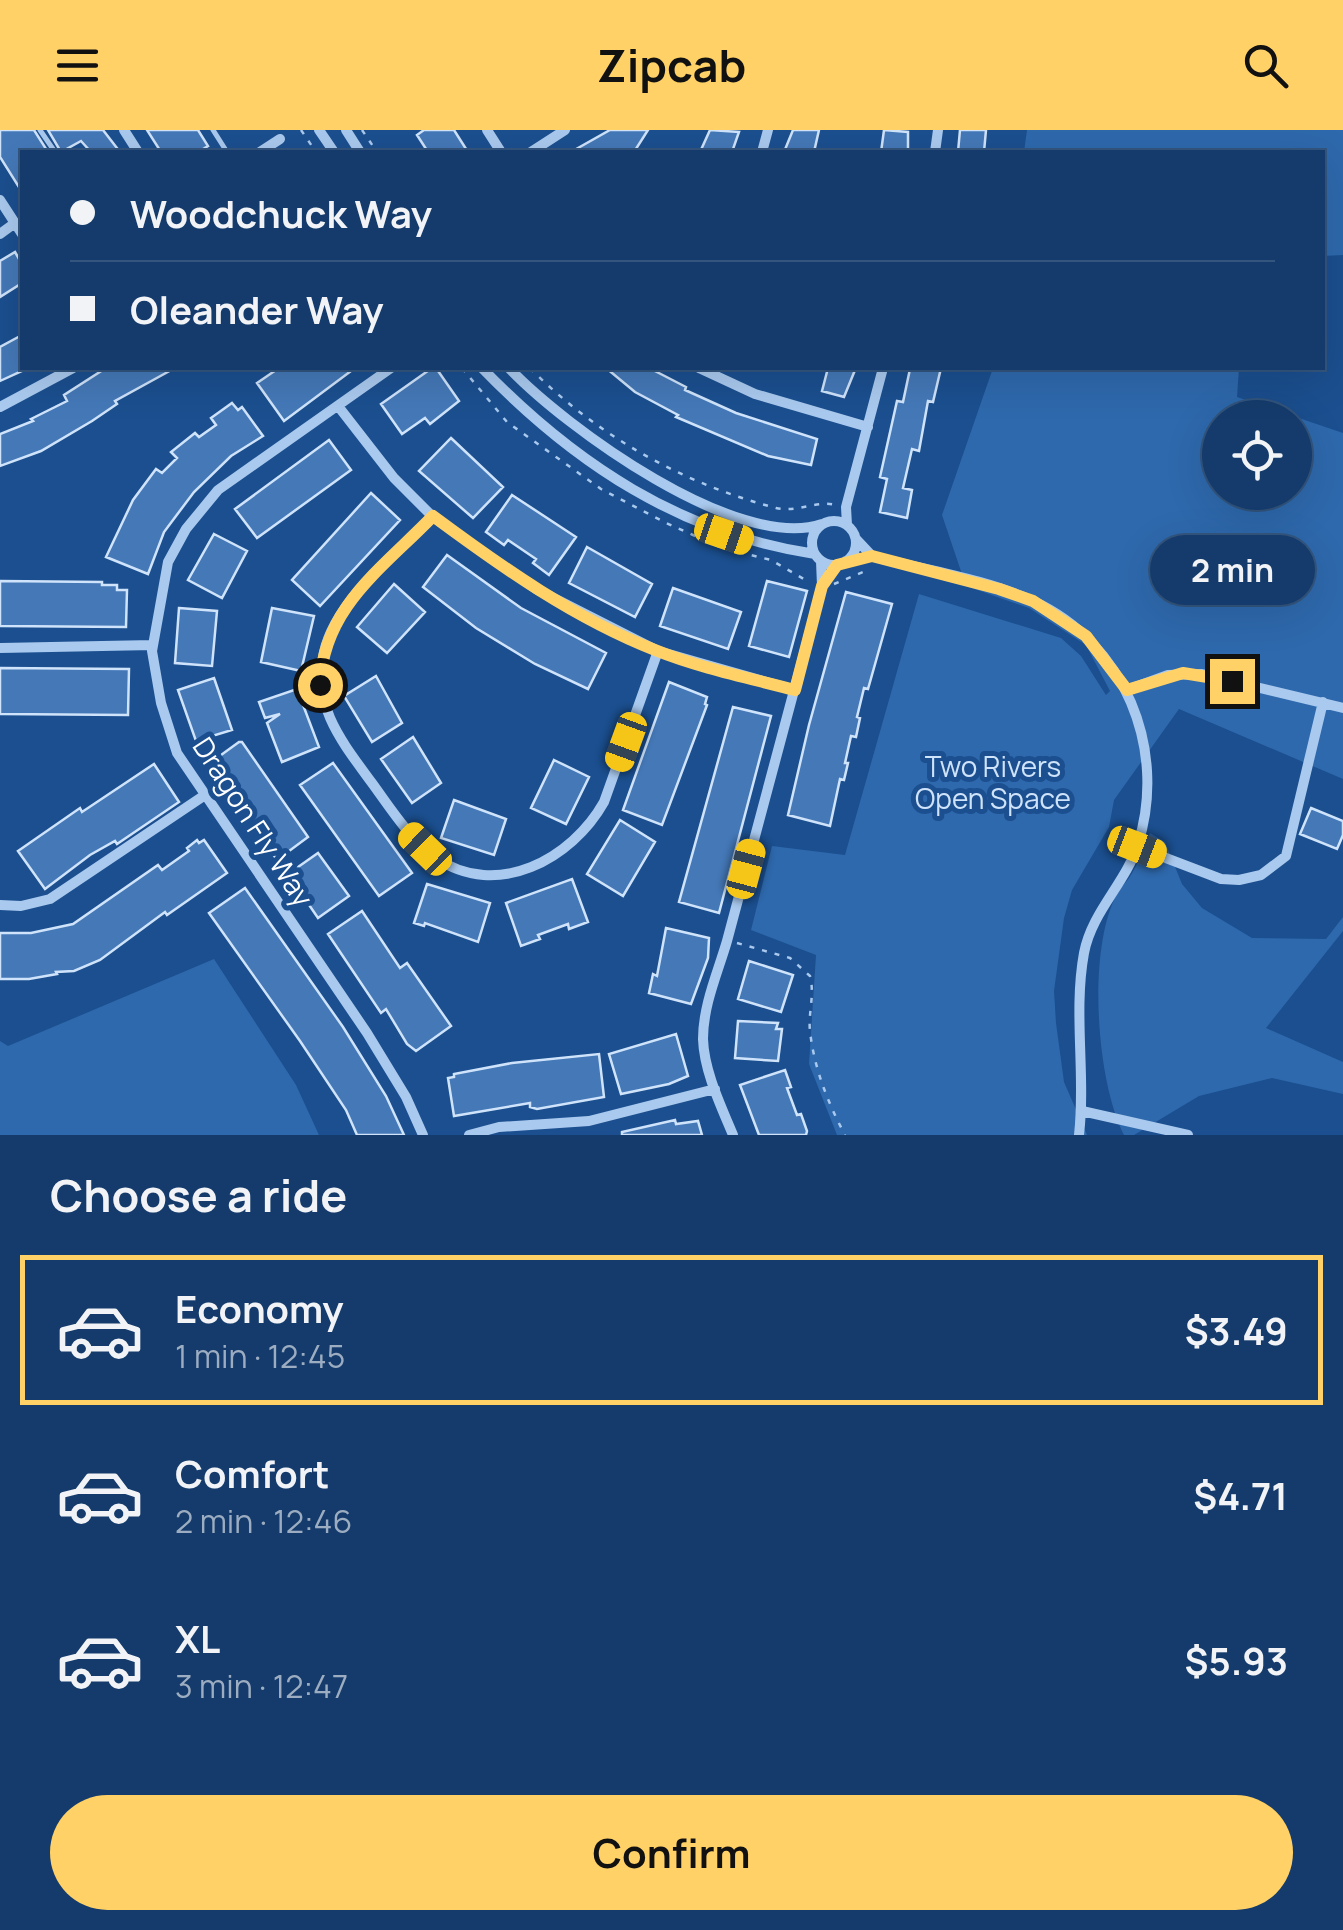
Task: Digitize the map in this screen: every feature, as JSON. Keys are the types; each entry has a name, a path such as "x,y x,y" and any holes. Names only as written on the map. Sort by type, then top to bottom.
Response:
{"street":[{"path":"535,150 566,130"},
{"path":"263,150 280,139"},
{"path":"0,200 20,231"},
{"path":"0,234 15,223"},
{"path":"0,407 69,370"},
{"name":"Dragon Fly Way","path":"388,370 218,490 186,529 168,562 153,645 161,704 177,752 367,1033 406,1097 423,1135"},
{"path":"484,370 561,441 639,495 703,526 841,563 872,556 999,589 1033,601 1086,636 1127,690 1145,747 1146,792 1137,847 1104,901 1085,948 1080,986 1079,1135"},
{"path":"511,370 604,448 674,489 754,521 794,530 826,522 847,525"},
{"path":"703,370 755,394 868,427"},
{"path":"872,556 847,525 846,507 882,370"},
{"path":"338,406 394,478 433,516 536,589 658,652 795,690"},
{"path":"734,1135 715,1089 703,1040 709,994 822,586 812,538 846,507"},
{"path":"433,516 338,616 324,651 320,685 338,738 409,834 441,861 482,874 508,874 551,858 592,823 604,802 658,652"},
{"path":"822,586 852,556 856,539"},
{"path":"0,648 153,645"},
{"path":"1127,690 1168,675 1202,674 1343,708"},
{"path":"1137,847 1221,879 1261,875 1286,856 1323,702"},
{"path":"0,905 21,906 50,899 205,795"},
{"path":"469,1135 499,1127 589,1121 715,1089"},
{"path":"1082,1111 1188,1135"}],"path":[{"path":"532,370 572,406 626,444 717,490 780,509 826,502 846,507"},
{"path":"727,940 790,958 810,976 809,1029 814,1056 845,1135"}],"green space":[{"path":"1027,130 1343,130 1343,255 1325,256 1325,150 1024,150"},
{"path":"992,370 1239,370 1237,397 1246,400 1202,400 1202,510 1312,510 1312,422 1343,433 1343,779 1179,709 1114,800 1109,827 1072,890 1064,918 1054,991 1056,1023 1064,1082 1087,1135 837,1135 809,1064 816,955 751,930 772,846 845,855 919,594 1061,638 1081,656 1106,695 1110,691 1086,645 1029,608 966,586 942,515"},
{"name":"Two Rivers Open Space","path":"1150,833 1165,842 1182,884 1202,908 1252,938 1326,939 1343,917 1343,931 1266,1028 1343,1062 1343,1094 1272,1078 1199,1096 1134,1135 1124,1135 1107,1082 1099,980 1108,918"},
{"path":"214,959 296,1085 319,1135 0,1135 0,1041 8,1046"}],"building":[{"path":"0,130 34,130 47,150 20,150 20,189 0,157"},
{"path":"48,130 103,130 118,150 89,150 81,141 60,150"},
{"path":"147,130 198,130 208,146 201,150 160,150"},
{"path":"424,130 454,130 467,150 427,150 417,135"},
{"path":"610,130 648,130 635,150 575,150"},
{"path":"710,130 739,132 733,150 701,150"},
{"path":"793,130 819,130 814,150 785,150"},
{"path":"884,130 908,132 908,150 881,150"},
{"path":"960,130 986,130 984,150 958,150"},
{"path":"15,252 20,261 20,284 0,297 0,261"},
{"path":"20,336 22,371 0,381 0,347"},
{"path":"103,370 171,370 115,401 117,404 92,421 41,451 0,466 0,434 67,401 64,395"},
{"path":"276,370 352,370 284,421 257,383"},
{"path":"429,370 437,370 459,401 430,424 425,418 402,434 381,404"},
{"path":"608,370 653,370 686,387 685,390 736,413 817,439 811,465 768,456 676,417"},
{"path":"827,370 855,370 844,397 822,391"},
{"path":"910,370 941,370 933,402 928,401 919,451 912,449 903,488 912,490 907,518 880,512 887,479 880,477 897,401 903,402"},
{"path":"232,403 238,410 242,407 263,436 231,456 194,492 164,532 148,574 106,557 133,500 156,469 162,473 177,458 171,452 195,433 199,437 216,425 211,418"},
{"path":"451,438 503,487 473,518 419,471"},
{"path":"329,440 351,470 257,538 235,509"},
{"path":"371,493 400,520 320,606 292,580"},
{"path":"512,495 576,537 549,575 533,563 536,559 508,540 504,545 486,532"},
{"path":"214,534 247,551 222,598 188,580"},
{"path":"587,547 652,584 635,617 569,583"},
{"path":"447,555 521,608 606,653 588,689 535,664 476,628 423,587"},
{"path":"0,581 117,585 117,590 127,590 126,627 0,626"},
{"path":"767,581 807,591 789,657 749,646"},
{"path":"394,584 425,612 387,653 357,627"},
{"path":"673,588 741,612 728,649 660,626"},
{"path":"846,592 892,604 868,689 864,688 856,737 851,736 848,763 844,780 840,779 830,826 788,815"},
{"path":"179,608 217,611 212,666 175,663"},
{"path":"272,608 314,616 301,671 261,662"},
{"path":"0,668 129,669 128,715 0,714"},
{"path":"376,676 402,723 372,742 344,696"},
{"path":"214,678 232,730 196,741 178,690"},
{"path":"669,682 707,697 707,705 662,825 623,810"},
{"path":"297,689 319,747 282,762 267,723 280,714 265,718 259,702"},
{"path":"733,707 771,716 719,913 679,902"},
{"path":"413,737 441,783 412,803 381,759"},
{"path":"239,742 308,837 277,860 210,763"},
{"path":"554,760 589,777 566,824 531,808"},
{"path":"333,763 412,873 379,896 300,785"},
{"path":"154,764 179,802 117,844 115,841 90,855 45,889 18,851"},
{"path":"454,800 506,819 494,855 441,838"},
{"path":"1311,808 1343,821 1337,849 1300,834"},
{"path":"620,820 655,842 623,896 587,874"},
{"path":"204,840 227,873 100,960 74,971 29,979 0,979 0,933 31,933 73,924 158,865 162,870 189,851 187,848"},
{"path":"318,853 349,896 318,918 288,874"},
{"path":"572,879 588,922 569,929 568,924 521,946 506,903"},
{"path":"427,884 490,903 478,942 425,923 414,923"},
{"path":"245,888 343,1027 386,1096 404,1135 357,1135 346,1110 300,1041 209,913"},
{"path":"362,911 400,968 407,963 451,1026 416,1051 407,1044 386,1009 381,1013 328,934"},
{"path":"666,928 709,938 708,958 691,1004 649,993 653,974 657,976"},
{"path":"749,961 793,975 781,1012 738,999"},
{"path":"738,1021 778,1023 776,1029 782,1029 778,1061 735,1058"},
{"path":"676,1034 688,1076 621,1094 609,1054"},
{"path":"599,1054 604,1097 537,1109 530,1107 530,1103 454,1116 448,1078 454,1074"},
{"path":"785,1070 791,1087 787,1088 797,1115 801,1114 806,1135 759,1135 740,1085"},
{"path":"675,1120 676,1124 698,1121 702,1135 622,1135 622,1132"}],"route":[{"path":"320,685 324,651 338,616 433,516 536,589 618,634 658,652 795,690 822,586 837,565 872,556 1033,601 1063,617 1086,636 1127,690 1183,673 1232,681"}]}
